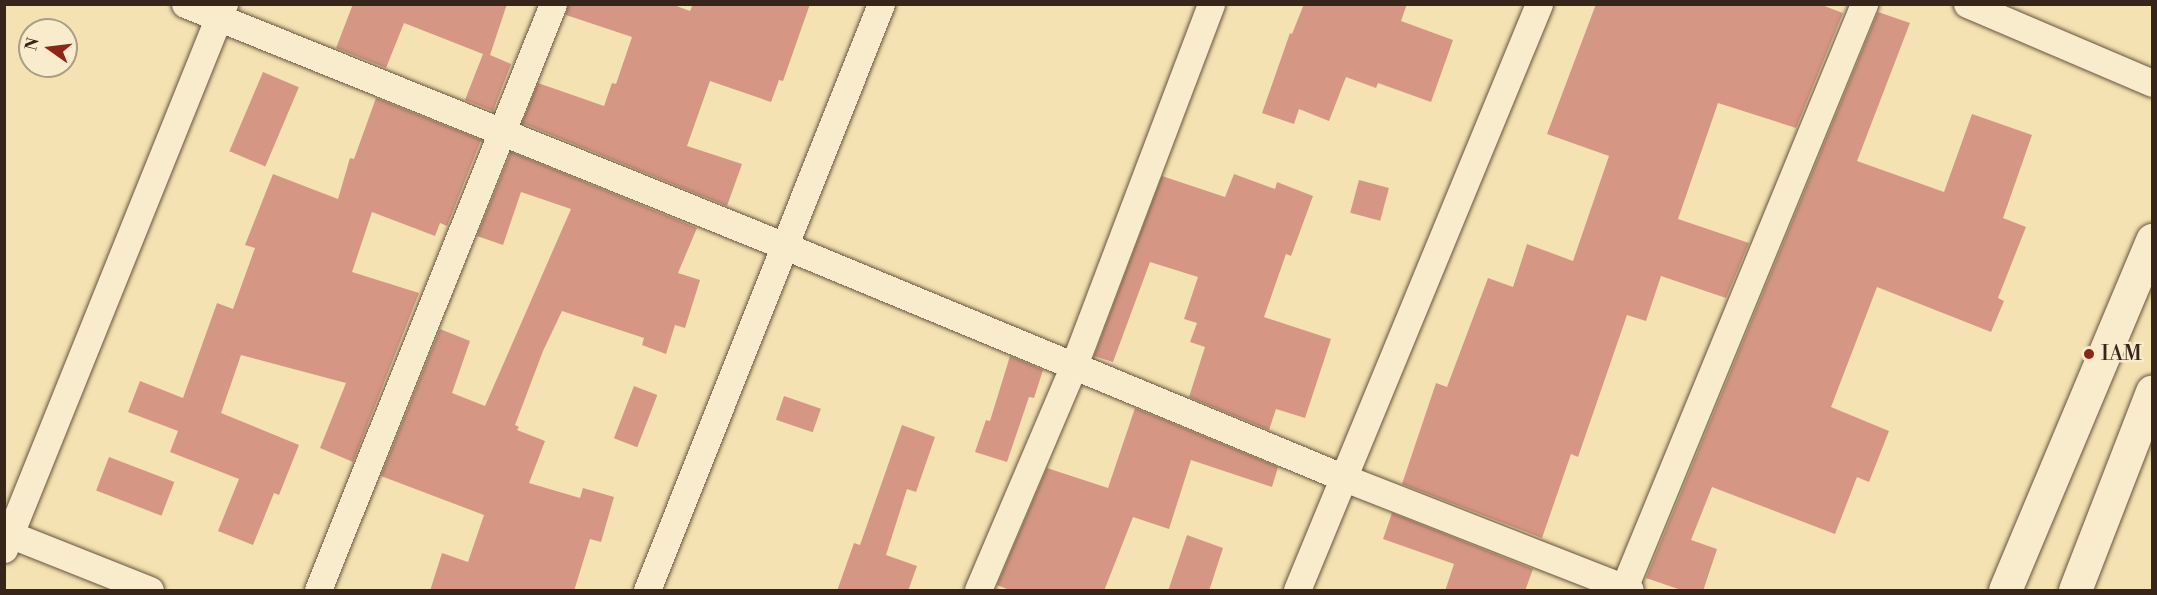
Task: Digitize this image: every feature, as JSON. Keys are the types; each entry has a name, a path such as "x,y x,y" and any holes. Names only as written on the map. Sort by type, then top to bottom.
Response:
{"main road":[{"path":"2006,591 2152,240"},
{"path":"2075,591 2152,391"}],"street":[{"path":"185,4 221,11 503,133 785,246 1342,477 1626,590 1864,4"},
{"path":"318,591 554,4"},
{"path":"647,591 881,4"},
{"path":"978,591 1074,365 1211,4"},
{"path":"1297,591 1342,477 1539,4"},
{"path":"1967,4 2152,83"},
{"path":"150,591 6,538 221,11"}],"building":[{"path":"353,4 507,4 490,55 511,64 493,111 465,100 483,54 404,23 386,68 336,48"},
{"path":"568,4 671,4 690,11 693,4 810,4 783,81 779,80 771,102 710,81 687,146 742,164 727,206 522,123 538,83 604,106 612,83 616,84 632,37 566,15"},
{"path":"1304,4 1407,4 1401,21 1453,40 1431,102 1378,83 1376,88 1346,77 1329,121 1299,109 1294,124 1262,113 1290,33 1292,34"},
{"path":"1596,4 1819,4 1843,13 1796,128 1718,103 1678,219 1749,243 1726,298 1661,276 1646,321 1627,315 1578,457 1571,454 1542,538 1402,484 1436,383 1447,387 1488,278 1513,287 1527,244 1573,261 1609,156 1547,134"},
{"path":"1878,12 1910,23 1857,161 1944,192 1972,114 2032,135 2003,218 2026,227 1998,298 2004,301 1991,332 1877,287 1831,407 1889,431 1869,482 1857,477 1835,534 1712,487 1691,540 1717,549 1703,591 1684,591 1646,578"},
{"path":"263,72 299,87 265,166 229,151"},
{"path":"376,98 481,140 447,226 440,223 435,236 372,212 352,272 419,293 353,462 320,448 346,383 241,355 221,413 299,445 279,495 274,493 253,545 218,531 239,479 170,452 178,431 128,412 140,381 183,398 217,303 233,309 255,248 245,245 273,174 338,199 350,158 354,159"},
{"path":"511,152 697,228 678,273 700,280 685,328 675,325 666,354 642,345 644,338 562,311 543,351 515,425 519,427 517,430 545,441 529,483 580,498 583,488 614,497 601,542 590,539 574,591 430,591 442,553 468,562 484,515 381,476 440,329 470,341 452,393 485,406 571,209 521,192 503,245 477,236"},
{"path":"1234,174 1275,189 1277,182 1313,196 1291,256 1286,254 1264,317 1331,339 1305,418 1276,409 1269,430 1189,397 1205,347 1190,342 1197,323 1184,319 1198,277 1150,262 1113,362 1094,356 1162,176 1225,197"},
{"path":"1359,180 1389,188 1380,221 1350,213"},
{"path":"1010,356 1043,370 1034,398 1029,397 1007,462 975,452 986,420 990,421"},
{"path":"634,386 657,395 637,447 614,438"},
{"path":"784,396 821,409 813,432 776,420"},
{"path":"1135,408 1278,467 1272,487 1191,460 1169,529 1133,517 1104,591 1012,591 997,585 1047,468 1108,488"},
{"path":"902,425 935,437 916,492 907,489 886,555 917,566 908,591 837,591 854,543 860,545"},
{"path":"109,457 174,482 161,516 96,491"},
{"path":"1392,513 1533,569 1525,591 1445,591 1454,564 1383,539"},
{"path":"1187,535 1223,548 1209,591 1168,591"}],"place":[{"name":"IAM","path":"2089,354"}]}
